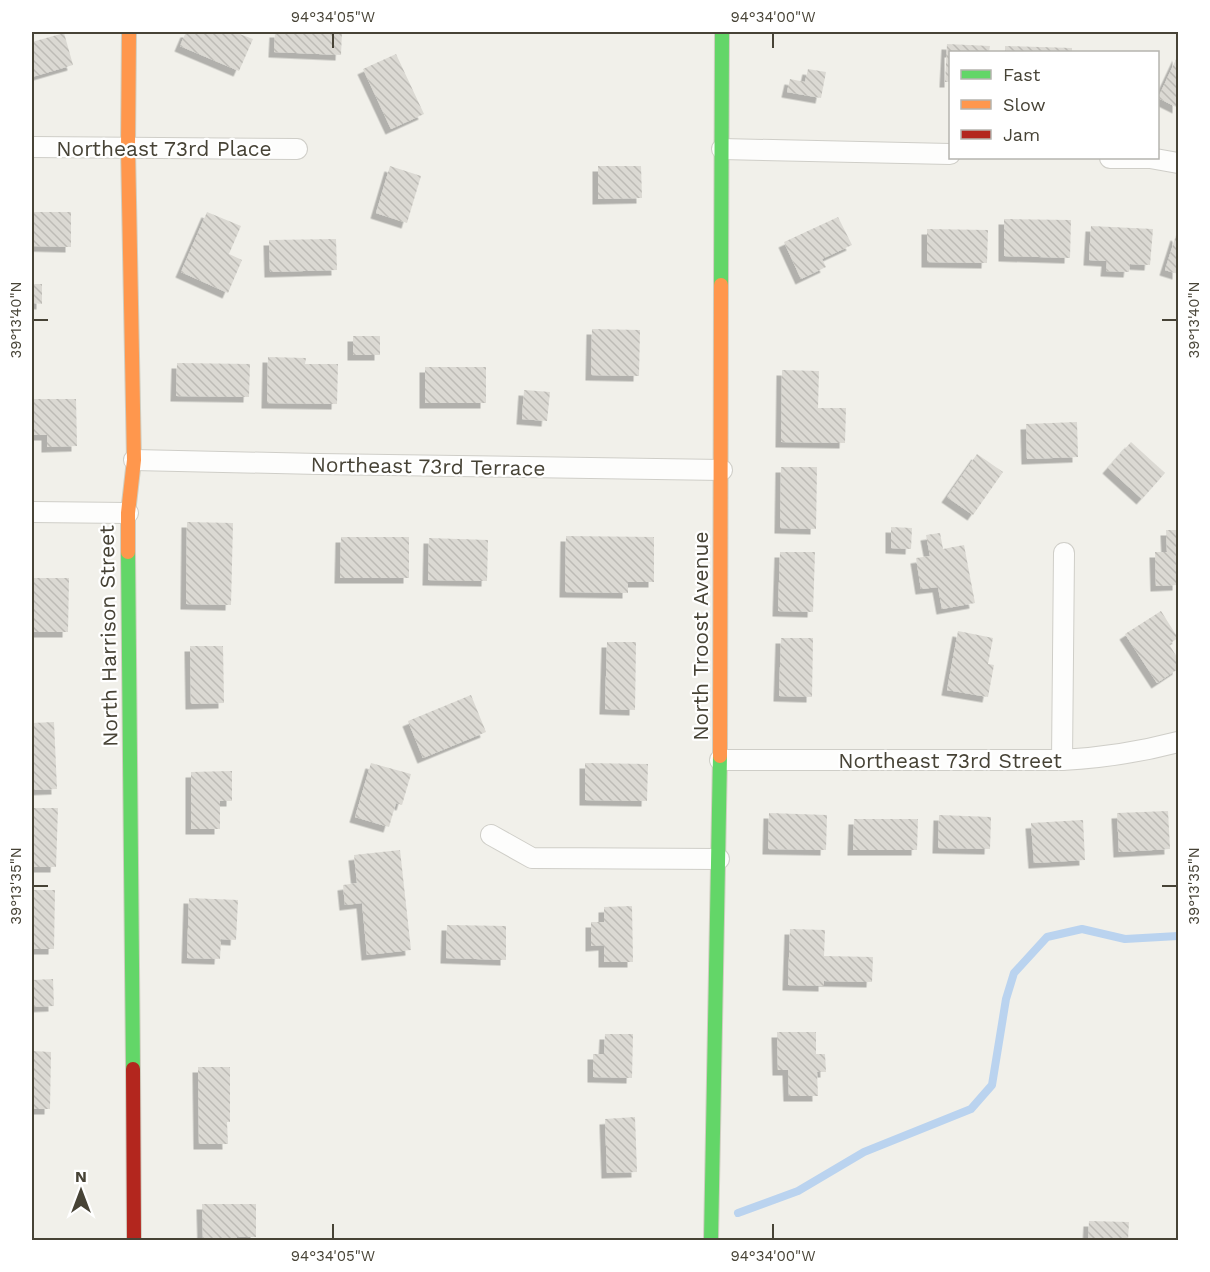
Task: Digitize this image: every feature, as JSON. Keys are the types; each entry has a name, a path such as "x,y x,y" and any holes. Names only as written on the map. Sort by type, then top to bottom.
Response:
{"street":[{"name":"North Harrison Street","path":"129,32 128,148 134,460 128,513 134,1240"},
{"name":"North Troost Avenue","path":"711,1240 720,760 722,32"},
{"name":"Northeast 73rd Place","path":"32,147 297,149"},
{"path":"722,149 949,154"},
{"path":"1156,159 1179,163"},
{"name":"Northeast 73rd Terrace","path":"134,460 319,465 722,470"},
{"path":"32,512 128,513"},
{"path":"1062,760 1064,553"},
{"name":"Northeast 73rd Street","path":"720,760 1062,760 1101,758 1141,752 1179,742"},
{"path":"491,835 532,858 719,859"}],"building":[{"path":"186,32 234,32 253,39 239,71 180,46"},
{"path":"275,32 342,32 341,55 274,52"},
{"path":"64,33 73,65 32,77 32,42"},
{"path":"947,44 990,46 989,51 949,51 949,82 945,82"},
{"path":"1005,46 1072,48 1072,51 1005,51"},
{"path":"396,54 424,114 391,129 363,69"},
{"path":"1178,55 1178,108 1159,98"},
{"path":"808,69 826,72 821,98 787,92 790,79 805,82"},
{"path":"390,166 421,176 407,223 376,213"},
{"path":"598,166 641,166 642,198 598,199"},
{"path":"32,212 71,212 71,247 32,246"},
{"path":"207,212 241,226 229,254 242,260 228,293 181,272"},
{"path":"838,217 852,245 822,259 826,267 801,279 784,242"},
{"path":"1004,219 1071,220 1070,258 1004,256"},
{"path":"1091,226 1153,229 1150,265 1130,264 1129,272 1106,271 1107,261 1089,260"},
{"path":"927,229 988,230 987,263 927,262"},
{"path":"1176,235 1178,236 1178,274 1165,270"},
{"path":"336,239 337,270 270,272 269,240"},
{"path":"32,284 42,284 42,304 32,303"},
{"path":"592,329 640,330 639,376 591,375"},
{"path":"353,336 380,336 380,355 353,355"},
{"path":"268,357 306,358 305,364 338,364 337,404 267,403"},
{"path":"177,363 250,364 249,397 176,396"},
{"path":"425,367 486,367 486,403 425,403"},
{"path":"782,370 819,371 818,408 846,408 845,443 781,442"},
{"path":"524,390 550,392 547,421 522,419"},
{"path":"32,399 76,399 77,446 47,447 47,435 32,435"},
{"path":"1077,422 1078,457 1027,459 1026,424"},
{"path":"1131,442 1165,473 1142,499 1108,468"},
{"path":"977,454 1003,472 973,515 947,497"},
{"path":"781,467 817,467 816,529 780,528"},
{"path":"187,522 233,523 231,605 186,604"},
{"path":"891,527 912,528 911,549 891,548"},
{"path":"1166,530 1178,530 1178,585 1156,586 1155,552 1167,552"},
{"path":"940,533 943,549 964,545 975,603 942,609 938,587 921,589 916,558 930,556 926,535"},
{"path":"566,536 654,537 654,582 628,582 628,593 565,592"},
{"path":"341,537 409,537 409,578 340,578"},
{"path":"429,538 488,540 487,581 428,580"},
{"path":"780,552 815,552 813,612 778,611"},
{"path":"32,578 69,578 68,632 32,632"},
{"path":"1161,611 1178,638 1169,644 1178,659 1178,669 1157,683 1125,634"},
{"path":"958,631 993,638 988,664 994,665 988,697 947,690"},
{"path":"781,638 813,638 812,697 779,696"},
{"path":"607,642 636,642 635,710 605,709"},
{"path":"190,646 223,646 224,703 191,704"},
{"path":"471,695 486,732 423,758 408,721"},
{"path":"54,722 57,789 32,790 32,723"},
{"path":"371,763 411,774 402,805 396,803 389,827 355,817"},
{"path":"585,763 648,764 647,801 585,800"},
{"path":"232,771 232,801 220,801 220,829 191,829 191,772"},
{"path":"32,808 58,808 56,867 32,867"},
{"path":"1168,811 1170,849 1119,852 1117,813"},
{"path":"769,813 827,815 826,850 768,849"},
{"path":"939,815 991,817 990,849 938,848"},
{"path":"854,819 918,819 917,850 853,850"},
{"path":"1083,820 1085,860 1034,863 1031,823"},
{"path":"400,850 411,950 367,955 362,903 345,905 343,885 357,883 354,855"},
{"path":"32,890 55,890 54,949 32,949"},
{"path":"189,898 238,900 236,940 221,939 220,959 187,958"},
{"path":"632,906 633,962 604,962 604,945 591,946 591,922 604,922 604,907"},
{"path":"447,925 506,926 506,960 446,958"},
{"path":"790,929 825,930 824,956 873,957 872,982 824,981 824,986 788,985"},
{"path":"53,979 54,1006 32,1007 32,980"},
{"path":"777,1032 816,1032 816,1054 825,1054 826,1072 817,1072 818,1096 789,1096 788,1070 778,1070"},
{"path":"605,1034 633,1034 632,1078 593,1077 593,1054 604,1054"},
{"path":"32,1051 51,1052 50,1109 32,1109"},
{"path":"198,1067 230,1067 228,1144 199,1144"},
{"path":"635,1117 637,1172 607,1173 605,1119"},
{"path":"202,1204 256,1204 256,1237 237,1237 237,1240 203,1240"},
{"path":"1089,1221 1129,1222 1128,1240 1088,1240"}],"waterway":[{"path":"738,1213 798,1191 864,1152 971,1109 992,1085 1006,999 1014,973 1047,937 1082,929 1125,939 1178,936"}],"traffic: fast":[{"path":"721,285 722,32"},
{"path":"128,552 133,1069"},
{"path":"711,1240 720,756"}],"traffic: slow":[{"path":"128,552 128,513 134,460 128,148 129,32"},
{"path":"720,756 721,285"}],"traffic: jam":[{"path":"133,1069 134,1240"}]}
